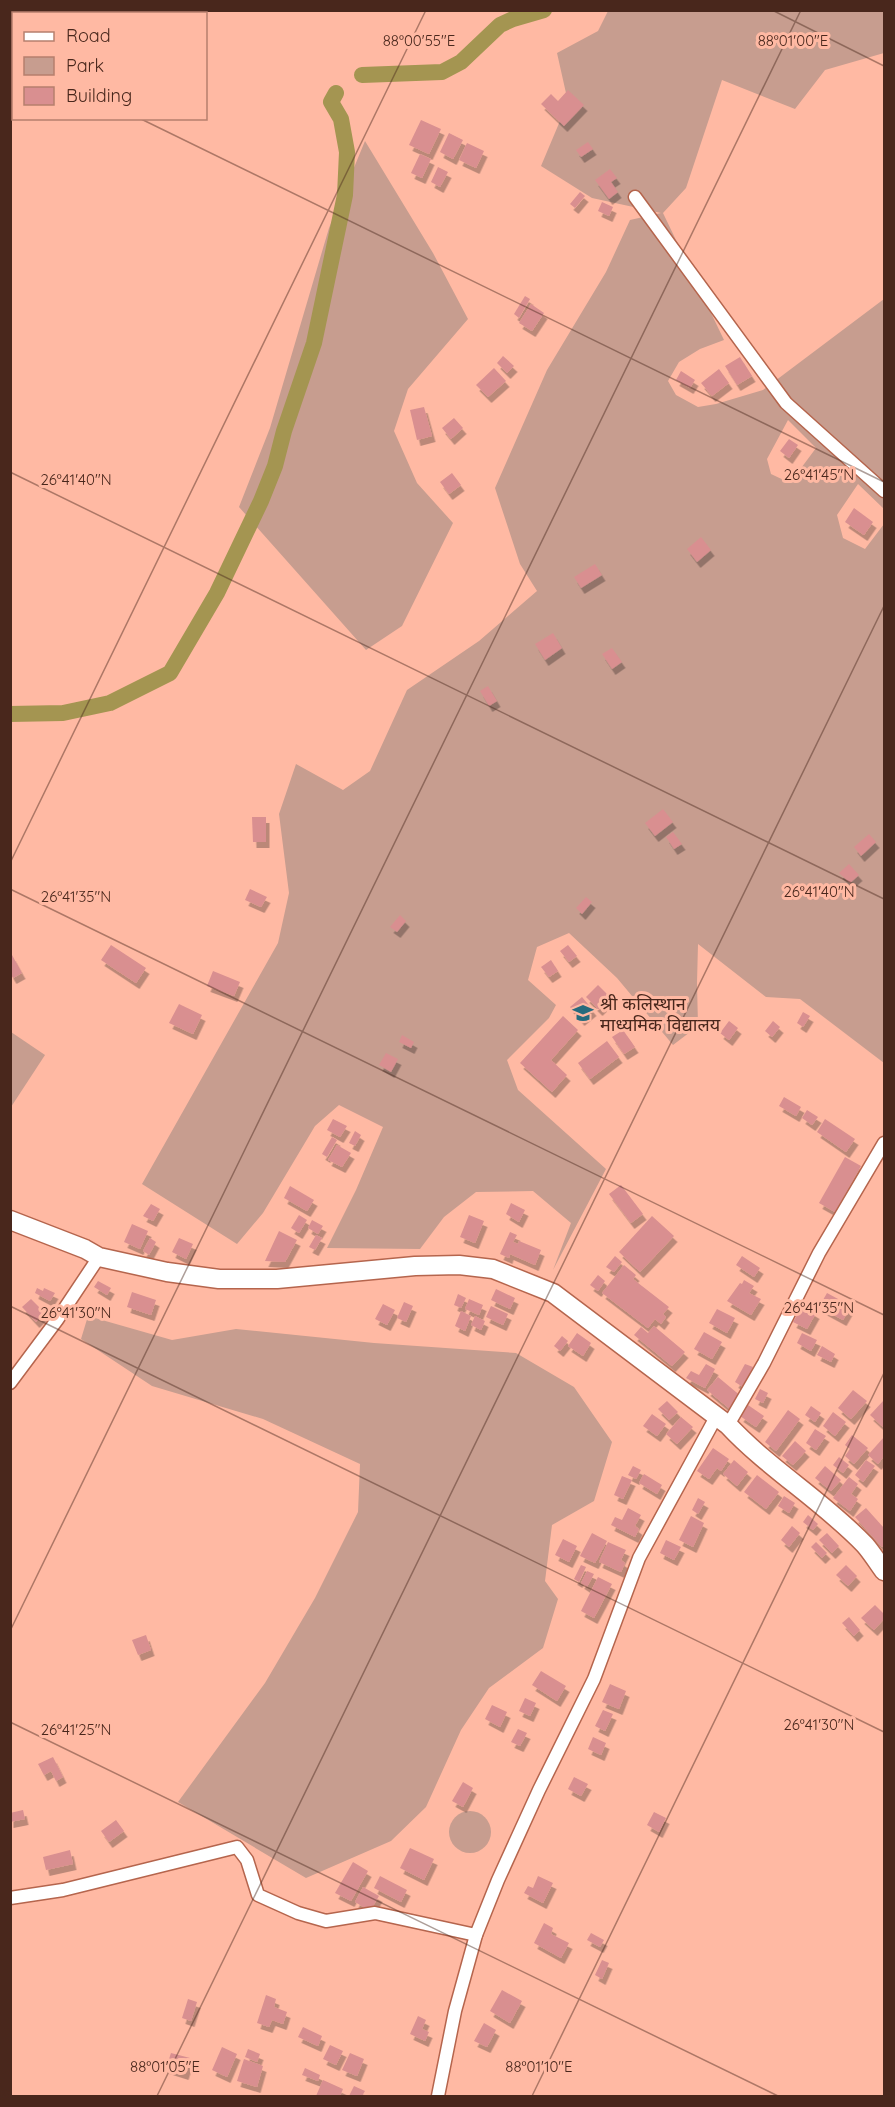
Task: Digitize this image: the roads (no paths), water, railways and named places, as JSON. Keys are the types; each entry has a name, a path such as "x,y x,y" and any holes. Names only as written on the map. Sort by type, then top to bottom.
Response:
{"street":[{"path":"635,196 786,404 885,491"},
{"path":"438,2097 455,2011 476,1935 539,1790 594,1679 639,1558 722,1421 764,1364 819,1253 885,1143"},
{"path":"10,1220 85,1249 99,1257 167,1272 219,1279 277,1279 414,1266 459,1265 493,1269 553,1293 722,1421 809,1494 865,1546 885,1571"},
{"path":"10,1383 57,1320 99,1257"},
{"path":"10,1898 63,1890 237,1847 247,1860 258,1895 298,1913 326,1921 375,1913 476,1935"}],"waterway":[{"path":"362,75 442,72 461,62 500,25 544,10"},
{"path":"10,714 63,713 110,703 170,673 217,593 261,501 275,466 284,431 314,343 345,195 347,152 341,119 331,102 336,93"}],"place":[{"name":"श्री कलिस्थान माध्यमिक विद्यालय","path":"583,1013"}]}
